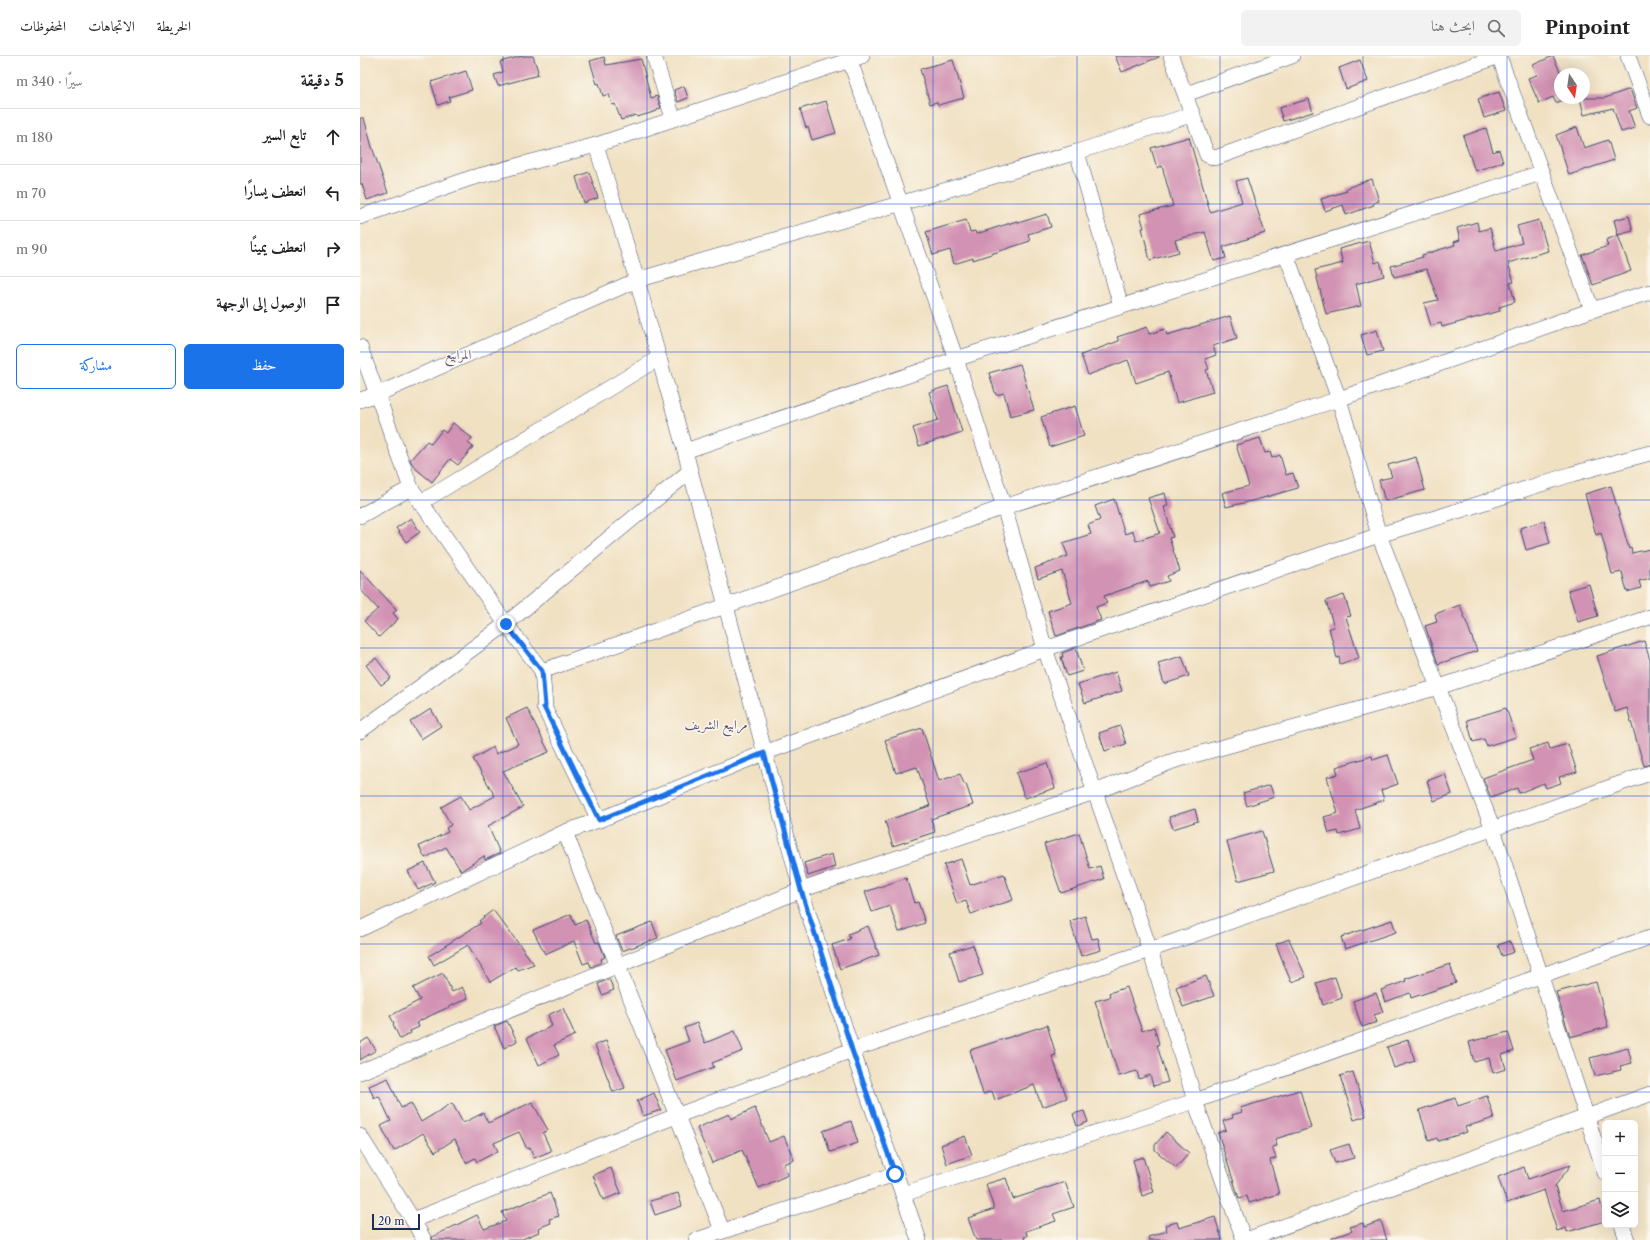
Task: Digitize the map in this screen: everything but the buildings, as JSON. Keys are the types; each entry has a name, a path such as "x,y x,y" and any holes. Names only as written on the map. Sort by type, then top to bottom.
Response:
{"street":[{"path":"654,56 672,118"},
{"path":"1172,56 1207,155 1214,158 1499,56 1592,310"},
{"path":"1186,94 1292,56"},
{"path":"1628,56 1650,116"},
{"path":"360,217 471,178 596,145 672,118 856,58 901,203 956,359 1004,507 1045,649 1150,950 1195,1101 1245,1240 1650,1094"},
{"path":"360,400 378,394 638,280 1077,152 1193,114"},
{"path":"596,145 638,280 685,451 801,890 852,1050 919,1240"},
{"path":"1077,152 1121,306"},
{"path":"685,451 956,359 1541,173"},
{"path":"1286,254 1339,399 1379,535 1493,829 1602,1164"},
{"path":"542,671 1004,507 1339,399 1592,310 1650,292"},
{"path":"360,347 378,394 410,488 506,624 542,671 544,707 599,820"},
{"path":"420,503 659,358"},
{"path":"360,930 565,832 599,820 764,753 1045,649 1379,535 1572,474 1650,453"},
{"path":"360,732 506,624 690,471"},
{"path":"360,516 410,488"},
{"path":"360,1072 801,890 1095,792 1172,761 1439,687 1650,617"},
{"path":"413,1220 676,1116 852,1050 1150,950 1650,773"},
{"path":"565,832 722,1230"},
{"path":"903,1194 1195,1101 1650,937"},
{"path":"360,1136 424,1240"},
{"path":"696,1240 722,1230 895,1174"},
{"path":"1623,1228 1627,1240"}],"district":[{"name":"المرابيع","path":"458,354"},
{"name":"مرابيع الشريف","path":"716,724"}],"route":[{"path":"506,624 542,671 544,707 599,820 764,753 801,890 852,1050 895,1174"}]}
